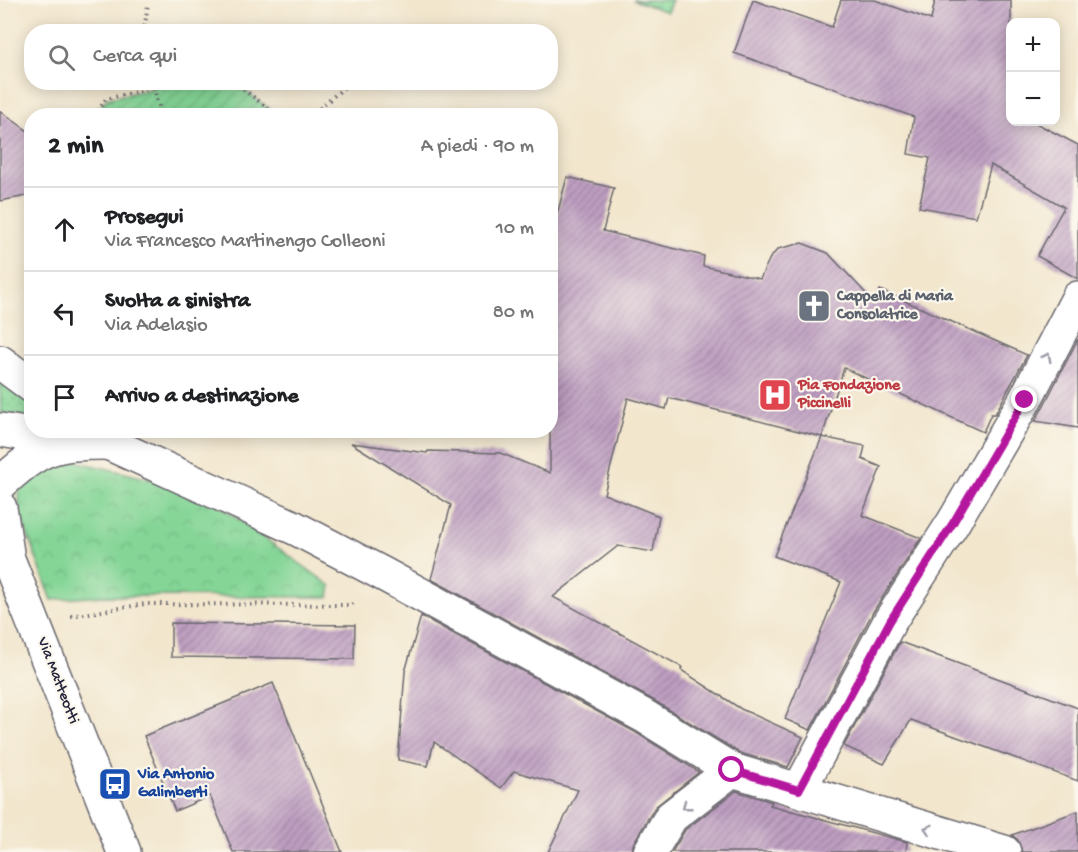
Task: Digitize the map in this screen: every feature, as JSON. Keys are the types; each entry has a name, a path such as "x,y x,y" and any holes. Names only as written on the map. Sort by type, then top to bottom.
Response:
{"street":[{"path":"799,790 890,621 953,523 1025,400 1078,298"},
{"path":"0,362 24,380"},
{"path":"0,430 24,432"},
{"path":"0,484 31,457 50,448 94,439 295,528 644,716 732,770 1004,852"},
{"name":"Via Matteotti","path":"0,508 4,554 34,622 124,852"},
{"path":"650,852 671,817 732,770"}],"path":[{"path":"145,24 148,3"},
{"path":"100,108 106,99 136,90"},
{"path":"154,90 160,108"},
{"path":"244,90 268,108"},
{"path":"320,108 341,90"},
{"path":"34,622 145,604 351,605 383,574"}],"green space":[{"path":"633,0 672,0 667,12"},
{"path":"144,90 244,90 268,108 100,108 106,99"},
{"path":"0,380 24,399 24,417 1,413"},
{"path":"71,460 171,484 209,498 331,586 329,597 102,596 52,600 19,512 19,470"}],"building":[{"path":"753,0 832,27 841,0 875,0 931,20 935,0 1011,0 1011,18 1006,18 1006,126 1042,126 1078,145 1078,279 1037,256 1064,207 991,165 976,217 919,207 930,158 908,154 914,117 734,53"},
{"path":"0,111 24,128 24,196 0,201"},
{"path":"567,177 614,188 603,231 704,256 703,266 760,279 770,258 778,249 802,243 828,253 874,302 880,290 1027,355 995,414 991,414 983,432 844,368 822,437 669,398 666,409 628,398 604,494 659,516 653,552 618,546 553,597 682,667 681,670 741,709 803,737 788,767 740,753 653,700 431,579 451,505 351,443 427,453 428,451 500,453 550,473 550,438 558,438 558,211"},
{"path":"1078,339 1078,428 1035,421 1042,409"},
{"path":"822,437 865,446 862,459 881,467 862,515 921,538 873,612 810,730 785,719 841,582 774,556"},
{"path":"421,616 635,732 699,772 655,807 634,842 631,852 548,852 578,790 514,771 501,788 434,742 428,766 398,760 405,672"},
{"path":"171,623 355,625 354,659 171,657"},
{"path":"900,642 1078,708 1078,781 911,720 884,764 844,746"},
{"path":"273,683 342,852 233,852 210,796 175,811 144,736"},
{"path":"736,791 772,802 770,805 907,842 906,852 672,852 685,830"},
{"path":"1078,811 1078,852 1022,852 1018,840 1012,835"}],"place":[{"name":"Cappella di Maria Consolatrice","path":"814,306"},
{"name":"Pia Fondazione Piccinelli","path":"775,395"},
{"name":"Via Antonio Galimberti","path":"115,784"}],"route":[{"path":"732,770 799,790 890,621 953,523 1025,400"}]}
